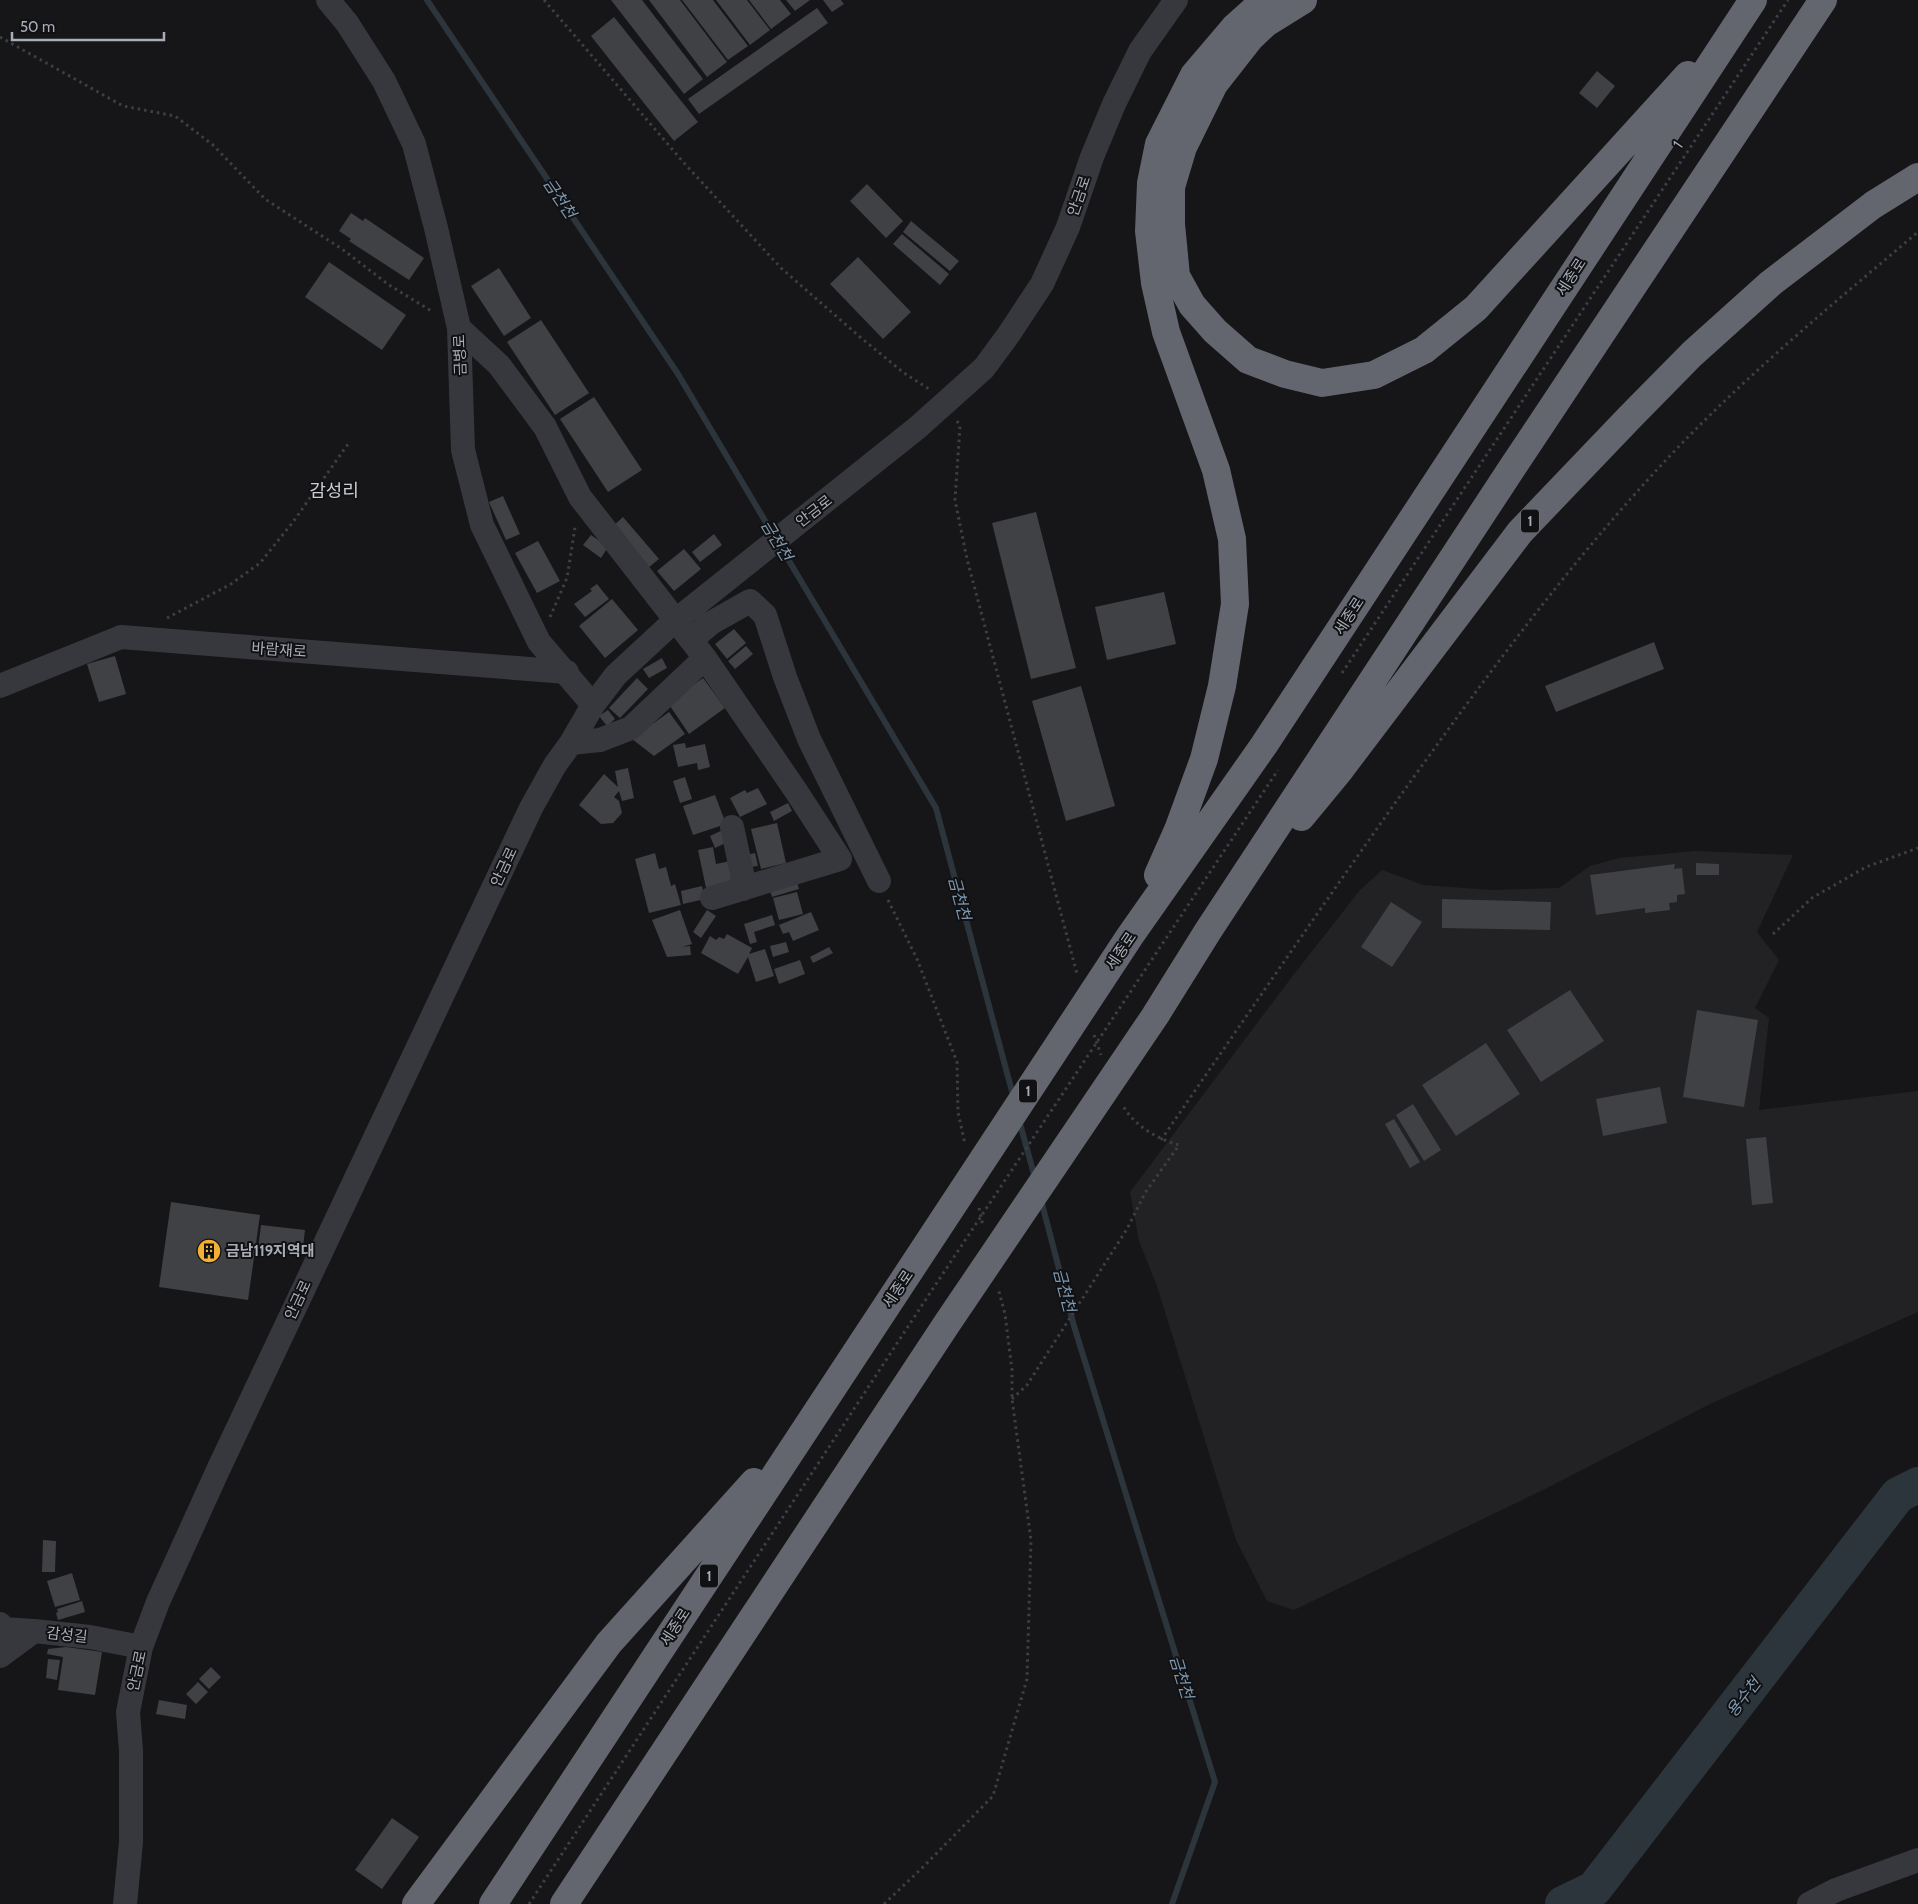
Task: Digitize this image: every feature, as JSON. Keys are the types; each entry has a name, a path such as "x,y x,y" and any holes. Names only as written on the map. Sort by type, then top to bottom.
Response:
{"highway":[{"name":"1","path":"1130,936 1178,830 1204,759 1222,686 1236,604 1232,539 1216,470 1166,332 1155,283 1149,231 1151,183 1159,144 1194,75 1234,28 1265,0"},
{"path":"1303,0 1266,23 1250,38 1214,84 1183,147 1171,187 1171,224 1176,276 1192,305 1216,331 1248,360 1285,374 1322,383 1374,375 1424,350 1476,308 1747,9"},
{"path":"1208,930 1823,0"},
{"name":"세종로","path":"493,1904 1130,936 1264,746 1747,9"},
{"name":"1","path":"564,1904 948,1322 1155,1016 1208,930 1339,770 1520,532 1692,354 1771,283 1873,205 1918,177"},
{"path":"1873,205 1918,188"},
{"path":"416,1904 609,1643 814,1416"}],"street":[{"name":"금병로","path":"328,0 347,23 384,81 414,144 459,328 464,450 482,525 539,642 567,672 593,705"},
{"name":"안금로","path":"125,1904 131,1842 131,1751 128,1712 141,1647 158,1602 218,1470 531,808 555,765 571,743 593,705 616,675 670,625 917,428 984,368 1042,284 1068,227 1092,157 1114,104 1140,51 1176,0"},
{"path":"459,328 499,365 545,427 580,497 698,649 791,783 840,859 712,898"},
{"path":"571,743 600,740 631,728 698,649 711,623 750,601 765,615 784,676 809,739 879,881"},
{"name":"바람재로","path":"0,686 121,637 567,672"},
{"path":"732,827 742,873 743,889"},
{"path":"0,1624 2,1629 34,1631"},
{"name":"감성길","path":"0,1656 34,1631 90,1637 141,1647"},
{"path":"1809,1904 1836,1890 1918,1860"}],"path":[{"path":"544,0 684,163 781,268 860,337 904,373 946,403 960,426 955,500 967,559 1078,978"},
{"name":"1","path":"1337,681 1788,0"},
{"path":"0,37 124,106 175,116 213,146 265,199 342,249 389,285 459,328"},
{"path":"1161,1140 1349,868 1459,714 1568,572 1654,473 1734,391 1918,232"},
{"path":"146,640 161,621 231,584 260,563 293,522 348,444"},
{"path":"539,642 567,578 580,497"},
{"name":"1","path":"530,1904 932,1290 1282,764"},
{"path":"1773,934 1812,898 1866,868 1918,848"},
{"path":"879,881 917,958 957,1062 958,1112 966,1150"},
{"path":"1093,1032 1102,1058"},
{"path":"1012,1400 1027,1385 1127,1229 1145,1194 1179,1146 1161,1140 1128,1115 1119,1098"},
{"path":"979,1207 985,1236"},
{"path":"884,1904 993,1796 1027,1679 1031,1540 1012,1400 1012,1370 1005,1314 996,1280"}],"shaded area":[{"path":"1696,851 1793,855 1757,932 1779,960 1755,1008 1769,1018 1759,1110 1918,1091 1918,1312 1710,1404 1545,1489 1294,1610 1267,1601 1236,1540 1157,1286 1139,1241 1130,1192 1291,978 1360,890 1382,870 1423,885 1492,890 1559,888 1590,866 1619,858"}],"building":[{"path":"611,0 642,0 703,79 684,94"},
{"path":"649,0 680,0 727,62 707,77"},
{"path":"682,0 713,0 748,46 728,60"},
{"path":"716,0 747,0 770,30 750,45"},
{"path":"749,0 780,0 791,14 771,29"},
{"path":"786,0 810,0 795,11"},
{"path":"823,0 841,0 844,4 832,12"},
{"path":"817,8 828,23 699,114 688,99"},
{"path":"614,17 698,122 674,141 591,36"},
{"path":"1597,71 1615,86 1597,108 1579,93"},
{"path":"867,184 903,221 886,238 850,201"},
{"path":"351,213 363,221 365,218 424,258 409,280 349,241 351,239 339,231"},
{"path":"911,221 959,261 950,271 903,232"},
{"path":"902,234 949,274 940,285 893,244"},
{"path":"858,257 911,312 883,339 830,284"},
{"path":"329,262 406,315 382,350 305,297"},
{"path":"499,268 531,318 504,336 471,286"},
{"path":"541,320 589,393 555,415 507,342"},
{"path":"594,397 642,470 608,492 560,419"},
{"path":"503,496 520,534 506,540 489,502"},
{"path":"1036,512 1076,668 1031,679 992,523"},
{"path":"623,517 659,559 648,568 612,527"},
{"path":"714,534 722,545 700,562 692,552"},
{"path":"591,535 608,547 601,558 583,545"},
{"path":"538,541 560,581 537,593 515,553"},
{"path":"684,549 701,569 674,591 657,571"},
{"path":"597,584 609,599 585,617 574,604 592,591 590,589"},
{"path":"1164,592 1176,644 1107,660 1095,607"},
{"path":"612,599 638,630 605,658 579,626"},
{"path":"734,629 746,643 727,659 715,644"},
{"path":"1654,642 1664,669 1556,712 1545,686"},
{"path":"746,646 753,654 735,669 728,661"},
{"path":"115,656 126,694 99,702 87,664"},
{"path":"662,658 667,668 649,678 643,669"},
{"path":"637,678 648,689 620,718 609,708"},
{"path":"703,678 725,708 689,734 668,703"},
{"path":"1081,686 1115,806 1066,821 1032,701"},
{"path":"608,710 615,719 607,726 599,716"},
{"path":"669,712 685,734 654,756 632,739"},
{"path":"685,743 686,748 705,744 710,767 698,770 697,763 678,767 673,745"},
{"path":"628,768 634,798 622,801 619,791 614,797 619,801 622,813 613,823 601,824 579,805 604,774 618,787 615,771"},
{"path":"685,777 692,799 680,803 673,781"},
{"path":"758,788 767,804 740,817 730,798 745,790 747,793"},
{"path":"715,795 726,824 693,835 683,806"},
{"path":"788,803 792,811 774,821 770,812"},
{"path":"777,823 786,863 761,869 751,829"},
{"path":"727,828 732,840 715,848 710,836"},
{"path":"713,847 716,864 735,860 739,880 706,888 698,850"},
{"path":"655,853 659,869 666,867 671,886 675,884 681,905 649,913 635,859"},
{"path":"755,853 758,866 749,867 746,855"},
{"path":"1696,863 1719,864 1719,875 1696,875"},
{"path":"1675,864 1674,869 1682,868 1685,894 1677,895 1677,902 1669,903 1670,910 1645,913 1645,908 1596,915 1590,875"},
{"path":"796,879 799,889 772,897 769,887"},
{"path":"702,886 705,899 683,904 681,891"},
{"path":"797,892 803,914 779,920 773,898"},
{"path":"1442,899 1551,902 1550,930 1442,928"},
{"path":"1391,902 1422,922 1392,967 1361,947"},
{"path":"680,910 692,944 682,947 690,946 691,955 667,957 652,920"},
{"path":"707,910 716,916 701,938 693,932"},
{"path":"811,912 819,930 793,941 789,932 783,934 779,925"},
{"path":"772,915 775,925 754,932 757,942 750,944 744,924"},
{"path":"727,934 752,948 749,954 765,949 774,976 756,982 748,957 738,974 701,953 710,936 716,940 719,937 724,939"},
{"path":"786,942 789,952 773,957 770,946"},
{"path":"829,947 833,953 813,963 810,957"},
{"path":"800,960 805,974 779,984 774,969"},
{"path":"1570,990 1604,1041 1541,1082 1507,1030"},
{"path":"1697,1010 1758,1020 1744,1107 1683,1097"},
{"path":"1486,1043 1520,1094 1456,1136 1422,1085"},
{"path":"1660,1087 1667,1123 1603,1136 1596,1099"},
{"path":"1413,1104 1441,1150 1424,1161 1396,1115"},
{"path":"1394,1119 1420,1162 1410,1168 1385,1124"},
{"path":"1766,1137 1773,1203 1752,1205 1746,1139"},
{"name":"금남119지역대","path":"171,1202 260,1215 248,1300 159,1287"},
{"path":"261,1225 305,1230 302,1255 258,1249"},
{"path":"43,1540 56,1541 55,1572 42,1572"},
{"path":"72,1573 80,1600 55,1607 47,1581"},
{"path":"82,1601 85,1612 58,1620 57,1609"},
{"path":"66,1647 102,1652 95,1695 58,1690 63,1657 47,1654 48,1649"},
{"path":"48,1659 60,1660 57,1680 46,1678"},
{"path":"211,1667 221,1677 209,1689 199,1679"},
{"path":"198,1682 208,1692 196,1704 186,1694"},
{"path":"159,1700 187,1705 185,1719 156,1714"},
{"path":"392,1818 419,1837 382,1889 355,1870"}],"waterway":[{"name":"금천천","path":"427,0 678,374 774,536"},
{"name":"금천천","path":"779,544 936,808 1014,1099"},
{"name":"금천천","path":"1019,1120 1035,1178"},
{"name":"금천천","path":"1041,1200 1074,1326 1215,1782 1172,1904"},
{"name":"용수천","path":"1563,1904 1594,1889 1898,1495 1918,1485"}],"place":[{"name":"금남119지역대","path":"209,1251"}],"district":[{"name":"감성리","path":"334,491"}]}
